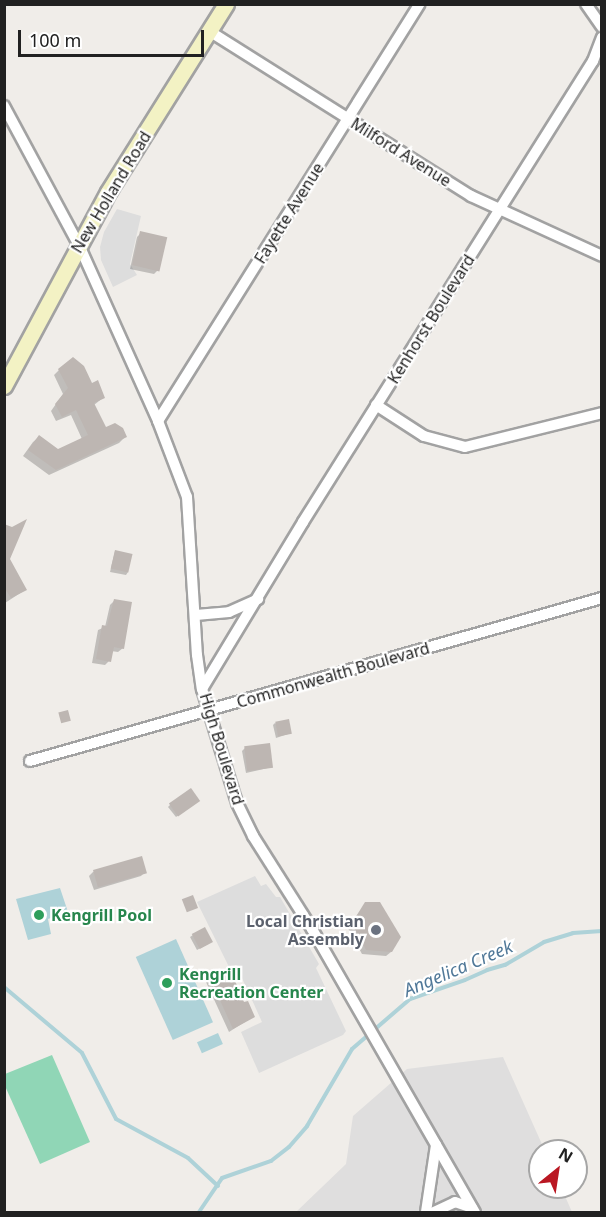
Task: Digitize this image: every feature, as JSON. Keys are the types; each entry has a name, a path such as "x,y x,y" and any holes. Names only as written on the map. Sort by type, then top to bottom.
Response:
{"main road":[{"name":"New Holland Road","path":"4,386 108,192 226,4"}],"street":[{"name":"Fayette Avenue","path":"158,421 420,4"},
{"path":"586,4 602,27"},
{"name":"Milford Avenue","path":"209,31 348,119 499,210 602,256"},
{"name":"Kenhorst Boulevard","path":"202,688 376,405 593,61 602,38"},
{"name":"High Boulevard","path":"4,106 79,245 158,421 187,497 197,655 202,688 232,789 253,836 287,888 474,1210"},
{"path":"376,405 424,436 465,447 602,412"},
{"path":"196,615 229,612 258,598"},
{"name":"Commonwealth Boulevard","path":"30,761 602,598"},
{"path":"426,1212 436,1145"},
{"path":"434,1212 455,1202 474,1210"}],"shaded area":[{"path":"117,209 141,216 130,264 137,275 113,287 101,260 100,247 104,232"},
{"path":"255,876 261,886 266,884 276,897 280,897 319,964 316,968 346,1031 343,1035 259,1073 241,1032 262,1022 236,965 229,967 197,902"},
{"path":"503,1057 540,1139 528,1139 528,1199 566,1199 572,1212 296,1212 346,1164 353,1116 407,1069"}],"green space":[{"path":"52,1055 90,1142 40,1164 5,1086 5,1074"}],"water":[{"name":"Kengrill Pool","path":"60,888 68,912 48,919 51,934 28,940 16,899"},
{"path":"176,939 213,1022 173,1040 136,957"},
{"path":"218,1033 223,1044 202,1053 197,1042"}],"building":[{"path":"140,231 167,237 159,271 132,265"},
{"path":"73,357 84,366 92,383 98,380 105,398 94,403 106,427 115,423 123,428 127,437 56,470 28,450 39,435 58,449 88,435 76,410 62,417 55,404 68,388 58,369"},
{"path":"27,519 10,559 27,590 11,598 4,587 4,524 12,527"},
{"path":"115,550 133,554 128,573 111,569"},
{"path":"114,599 132,602 124,649 114,647 111,662 96,659 102,625 107,626"},
{"path":"68,710 71,721 61,723 58,713"},
{"path":"289,719 292,734 278,736 275,722"},
{"path":"270,743 273,768 247,771 244,746"},
{"path":"191,788 200,801 178,817 169,803"},
{"path":"142,856 147,873 98,887 93,870"},
{"path":"193,895 198,908 187,912 182,899"},
{"name":"Local Christian Assembly","path":"365,902 380,902 401,937 392,952 366,950 352,923"},
{"path":"205,927 213,942 200,949 192,934"},
{"path":"233,966 237,975 233,976 244,1002 248,1001 255,1017 233,1029 209,976"}],"waterway":[{"name":"Angelica Creek","path":"199,1212 222,1178 271,1161 289,1147 307,1126 352,1049 410,999 505,965 544,942 573,933 602,931"},
{"path":"4,987 82,1053 116,1119 188,1158 218,1186"}],"place":[{"name":"Kengrill Pool","path":"39,915"},
{"name":"Local Christian Assembly","path":"376,930"},
{"name":"Kengrill Recreation Center","path":"167,983"}]}
